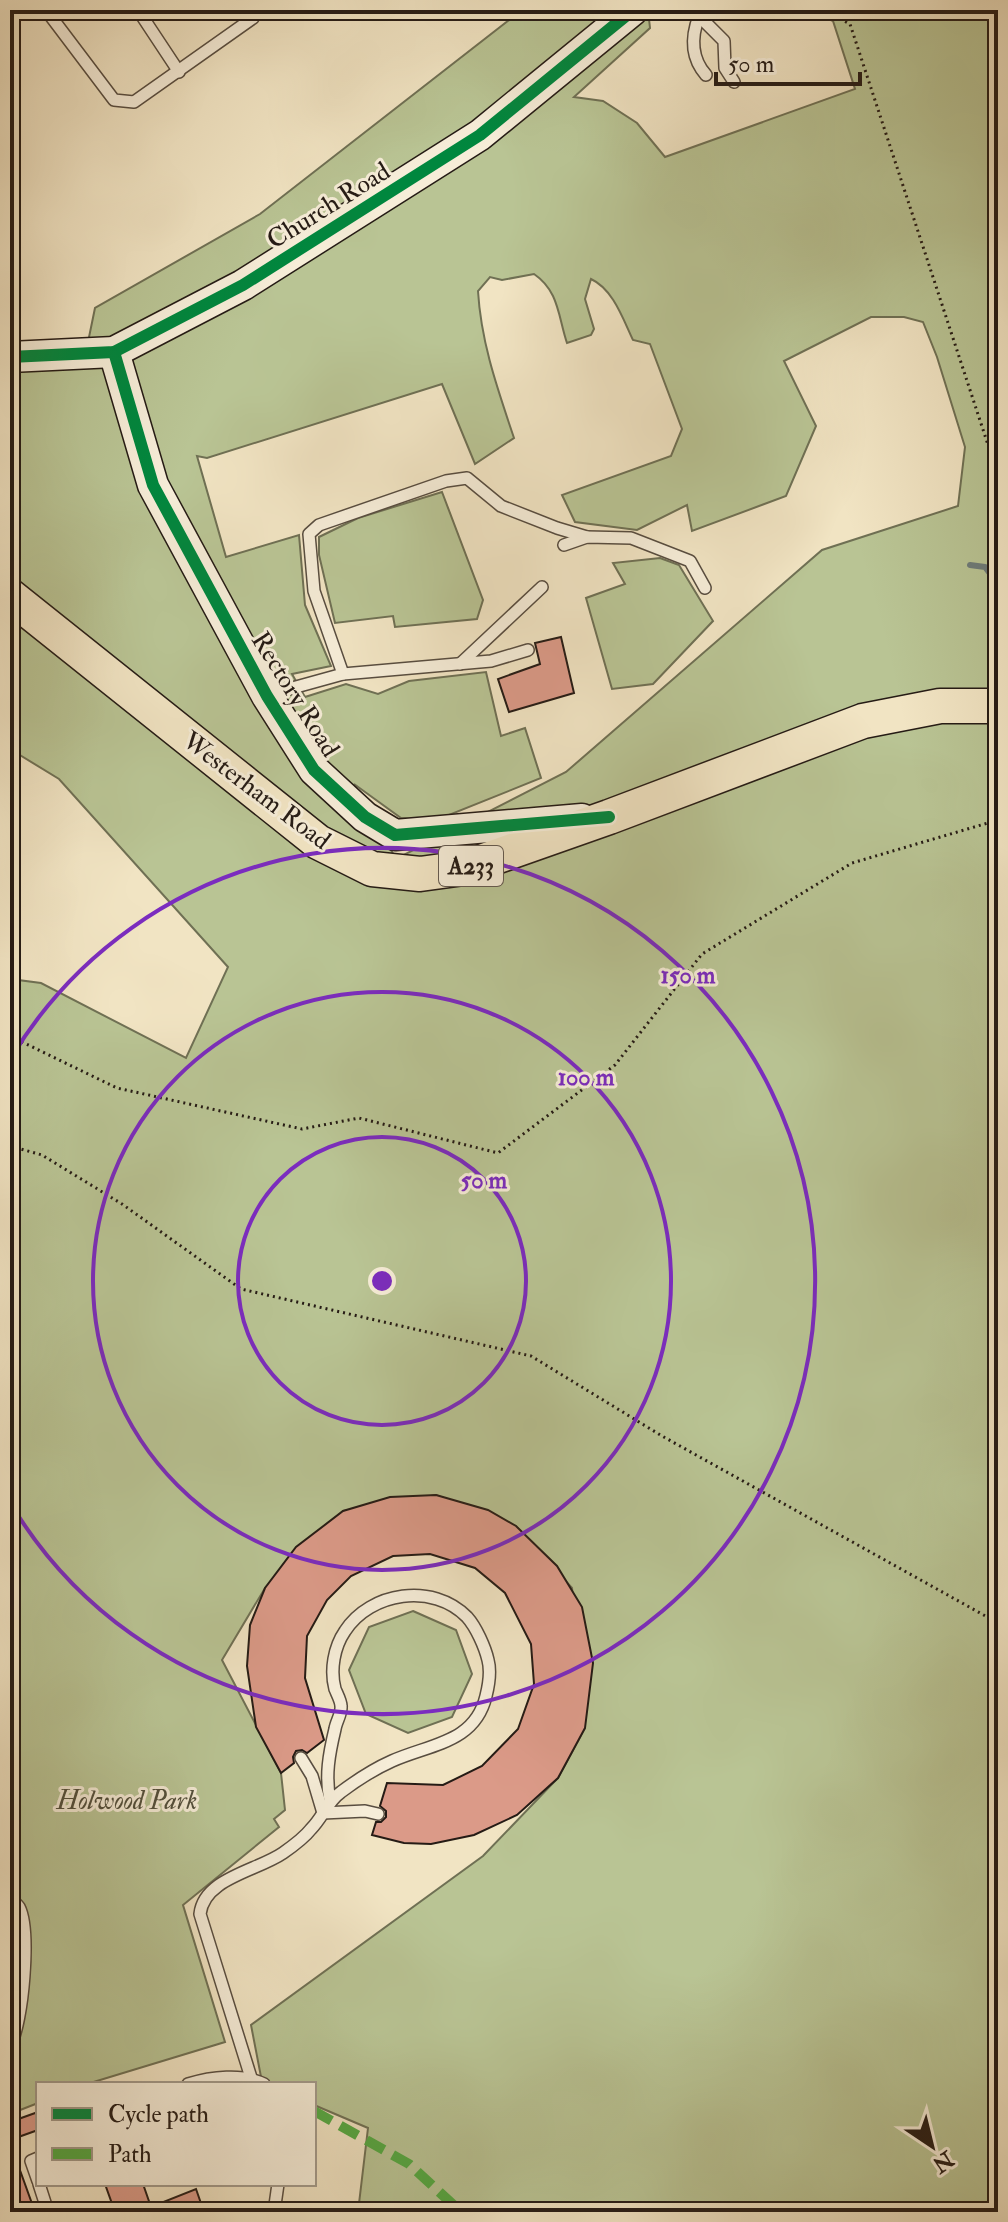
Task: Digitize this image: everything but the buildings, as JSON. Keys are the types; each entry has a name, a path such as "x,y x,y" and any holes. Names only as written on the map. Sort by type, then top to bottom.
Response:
{"main road":[{"name":"Westerham Road","path":"10,596 318,842 372,869 420,874 464,868 863,721 940,706 998,706"}],"street":[{"name":"Church Road","path":"10,357 114,352 243,285 480,135 633,10"},
{"name":"Rectory Road","path":"114,352 153,485 267,696 314,770 365,817 395,835 609,817"}],"lane":[{"path":"46,10 114,100 134,102 253,18 256,10"},
{"path":"138,10 179,72"},
{"path":"698,13 694,50 697,64 706,75"},
{"path":"698,13 724,41 725,68 734,82"},
{"path":"343,674 314,591 309,534 319,525 446,481 467,478 501,506 557,528 587,537 631,538 690,561 705,588"},
{"path":"564,545 587,537"},
{"path":"459,664 542,587"},
{"path":"267,696 343,674 491,661 528,650"},
{"path":"194,2082 204,2079 252,2081 200,1914 201,1902 212,1889 282,1854 311,1830 330,1800 366,1774 390,1761 454,1739 472,1725 484,1704 489,1662 467,1617 448,1605 426,1597 402,1594 360,1613 344,1632 335,1653 333,1669 342,1706 330,1750 326,1782 330,1800"},
{"path":"301,1758 312,1776 323,1813"},
{"path":"323,1813 365,1811 378,1814"},
{"path":"10,1898 19,1906 24,1930 21,2014 10,2046"},
{"path":"36,2159 31,2161 36,2177"},
{"path":"39,2186 48,2212"},
{"path":"274,2212 278,2186"}],"path":[{"path":"824,10 850,24 991,454 998,552"},
{"path":"10,1039 18,1040 117,1088 302,1129 359,1118 498,1153 615,1065 702,954 852,863 998,820"},
{"path":"10,1146 42,1155 122,1204 241,1289 531,1356 662,1436 998,1623"}],"green space":[{"name":"Holwood Park","path":"522,10 648,10 650,28 574,97 603,101 637,123 665,157 855,89 833,21 811,10 998,10 998,2212 358,2212 368,2128 316,2106 316,2082 262,2082 251,2025 483,1856 558,1778 585,1728 572,1588 516,1526 436,1495 343,1511 265,1588 222,1660 281,1773 285,1810 274,1819 279,1827 183,1905 225,2042 94,2082 36,2082 36,2104 10,2114 10,979 41,983 186,1058 228,967 59,779 10,749 10,361 87,347 95,308 260,214","holes":["534,274 548,288 567,343 591,335 594,329 585,299 591,279 605,290 633,340 650,344 682,429 671,456 562,495 575,522 637,530 687,505 692,531 786,496 816,426 784,361 871,317 904,317 923,322 965,447 958,506 822,550 566,772 396,859 354,784 401,818 434,821 541,778 525,728 501,736 486,672 409,681 378,694 346,684 305,697 292,674 331,666 305,605 299,535 226,557 197,456 207,458 442,384 475,464 514,438 486,348 478,291 490,277 502,280"]},
{"path":"442,492 483,600 477,619 395,627 393,616 335,623 319,555 319,537 358,518"},
{"path":"660,558 679,565 713,621 653,684 612,689 586,598 625,584 613,563"},
{"path":"413,1611 456,1630 472,1674 452,1717 408,1733 366,1714 349,1670 369,1627"}],"waterway":[{"path":"970,565 985,567 998,584"}],"marked path":[{"path":"316,2112 409,2164 461,2212"}],"cycle path":[{"path":"10,357 114,352 243,285 480,135 633,10"},
{"path":"114,352 153,485 267,696 314,770 365,817 395,835 609,817"}]}
